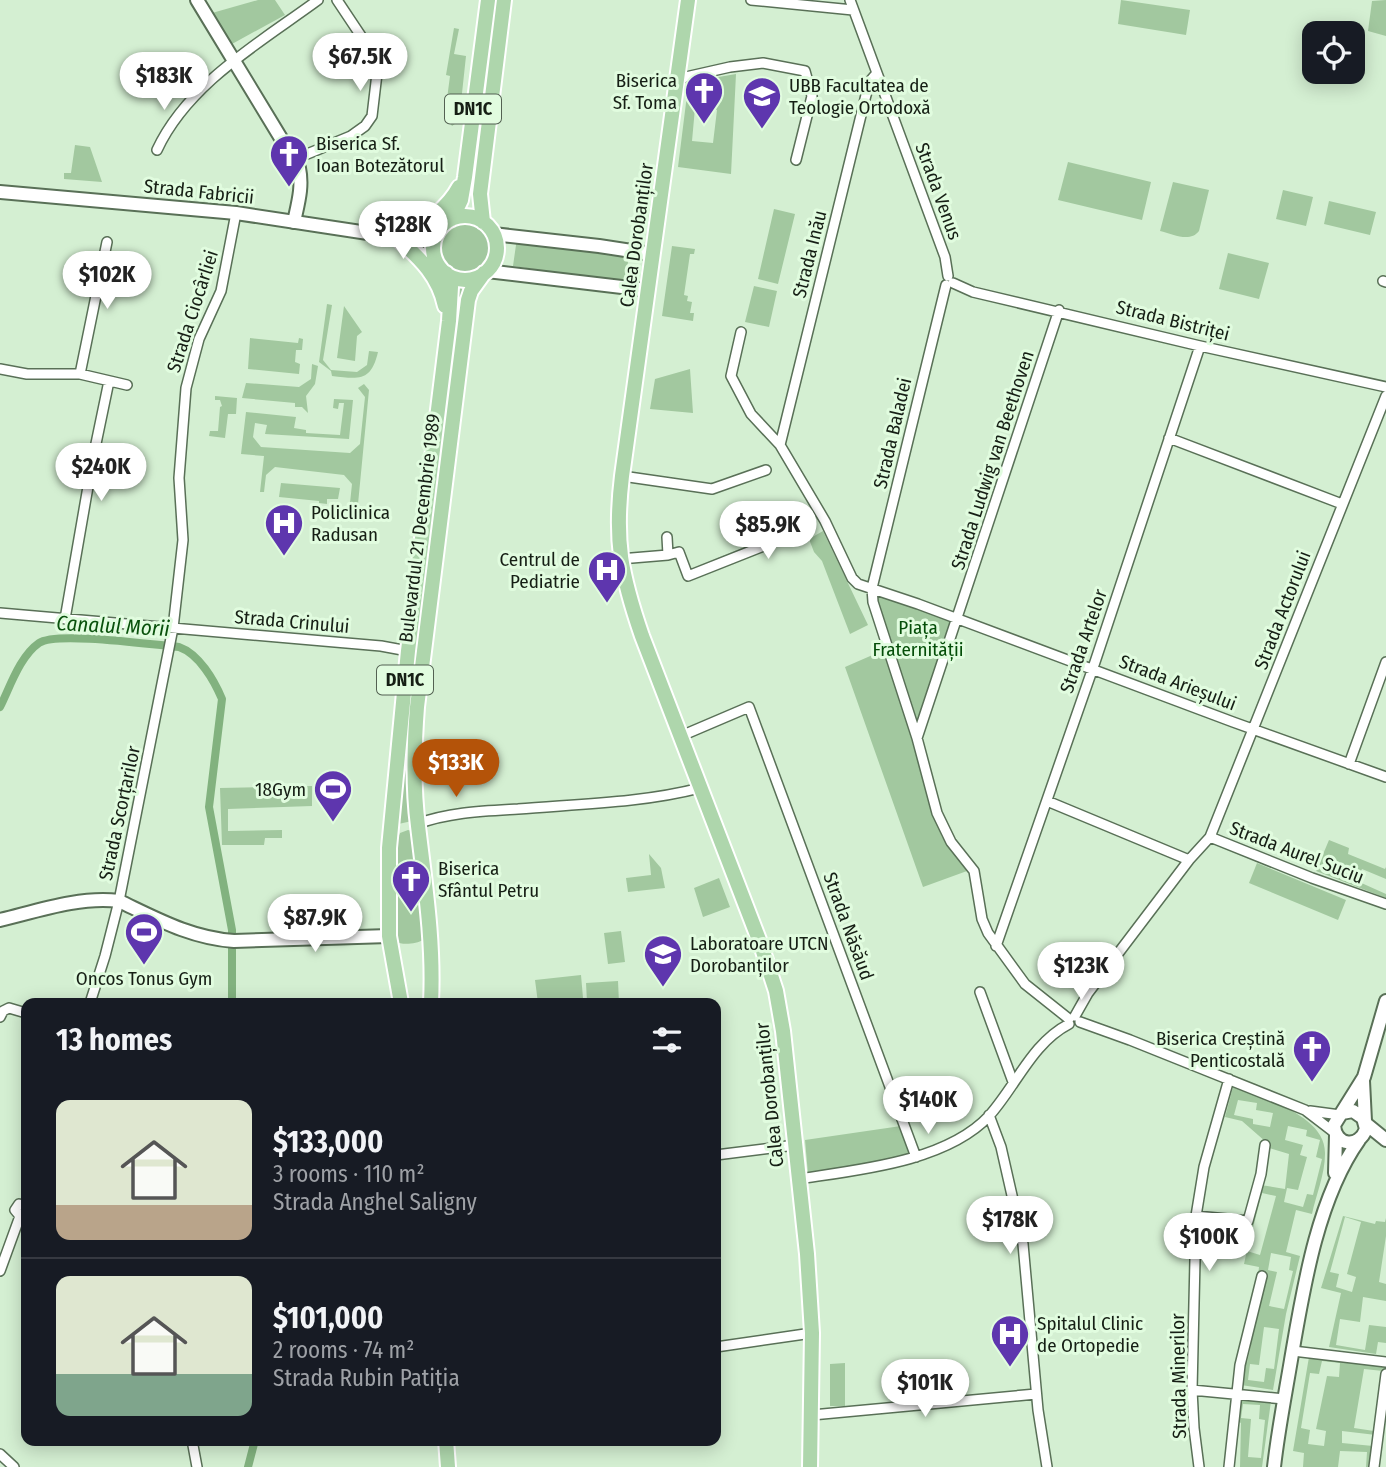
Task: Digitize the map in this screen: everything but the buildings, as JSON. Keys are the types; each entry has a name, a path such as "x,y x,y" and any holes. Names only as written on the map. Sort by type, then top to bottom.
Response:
{"main road":[{"path":"197,0 295,159 302,180 294,222"},
{"name":"DN1C","path":"443,271 433,254 434,239 450,220 461,200 488,0"},
{"name":"DN1C","path":"486,272 495,255 480,194 504,0"},
{"name":"Calea Dorobanților","path":"688,0 617,517 620,559 632,608 761,945 776,991 807,1254 812,1333 810,1467"},
{"path":"449,321 443,296 434,276 400,237 446,205 465,177"},
{"name":"Strada Fabricii","path":"0,192 236,213 400,237 450,220"},
{"path":"450,220 464,216 488,228 652,254"},
{"name":"Strada Fabricii","path":"400,237 443,271"},
{"path":"443,271 465,280 486,272 647,290"},
{"name":"Bulevardul 21 Decembrie 1989","path":"401,998 389,936 387,880 408,651 449,321 451,287 443,271"},
{"name":"Bulevardul 21 Decembrie 1989","path":"431,998 432,939 417,824 417,708 468,300 486,272"},
{"path":"391,830 417,824"},
{"path":"0,920 79,902 107,899 118,901 187,933 210,939 240,941 389,936"},
{"path":"1274,1467 1306,1281 1335,1180 1335,1122 1364,1077 1386,1001"},
{"path":"1335,1180 1365,1132 1364,1077"},
{"path":"1341,1114 1356,1112 1386,1141"},
{"path":"1336,1134 1346,1143 1360,1139 1386,1141"},
{"path":"446,1446 448,1467"}],"street":[{"path":"157,150 185,107 199,93 234,61 318,0"},
{"path":"295,159 351,136 365,126 372,116 378,72 376,61 337,0"},
{"path":"751,0 851,5"},
{"name":"Strada Venus","path":"851,5 947,265 949,282"},
{"path":"677,79 730,67 763,63 805,71 812,96 796,160"},
{"name":"Strada Inău","path":"780,445 866,95 871,80 877,73"},
{"name":"Strada Ciocârliei","path":"172,633 183,540 179,478 186,388 199,339 221,290 236,213"},
{"path":"80,374 107,242"},
{"name":"Strada Bistriței","path":"949,282 973,292 1386,387"},
{"name":"Strada Baladei","path":"872,588 949,282"},
{"name":"Strada Ludwig van Beethoven","path":"958,620 1059,310"},
{"path":"741,332 731,376 751,415 780,445 825,521 852,578 858,584 958,620 917,738"},
{"name":"Strada Artelor","path":"996,946 1093,668 1200,346"},
{"path":"0,369 27,374 80,374 127,385"},
{"path":"65,619 109,382"},
{"name":"Strada Actorului","path":"1210,837 1386,396"},
{"path":"1169,438 1342,504"},
{"path":"622,476 712,489 766,471"},
{"path":"620,559 679,552 688,576 771,543 759,514 733,523"},
{"path":"667,537 668,555"},
{"path":"872,588 875,612 917,738 944,831 974,871 982,919 996,946 1025,984 1073,1020 1102,1028 1305,1110 1336,1134"},
{"name":"Strada Crinului","path":"0,613 172,633 381,646 408,651"},
{"name":"Strada Arieșului","path":"958,620 1386,777"},
{"name":"Strada Scorțarilor","path":"92,998 118,901 172,633"},
{"path":"1349,764 1386,662"},
{"name":"Strada Năsăud","path":"681,736 749,707 916,1157"},
{"path":"417,824 469,812 635,799 700,788"},
{"path":"1047,801 1189,860"},
{"name":"Strada Aurel Suciu","path":"798,1179 878,1167 916,1157 967,1133 989,1115 1044,1043 1073,1020 1088,993 1189,860 1210,837 1386,904"},
{"path":"980,992 1013,1082"},
{"path":"0,1017 3,1011 9,1008 21,1012"},
{"name":"Strada Minerilor","path":"1199,1467 1192,1390 1196,1216 1204,1167 1229,1079"},
{"path":"1305,1110 1341,1114"},
{"path":"989,1115 1002,1147 1023,1244 1036,1394 1047,1467"},
{"path":"721,1154 794,1145"},
{"path":"1196,1216 1248,1221 1261,1174 1265,1145"},
{"path":"0,1271 21,1215"},
{"path":"1229,1467 1240,1365 1262,1276"},
{"path":"721,1346 812,1333"},
{"path":"1293,1351 1386,1362"},
{"path":"1374,1467 1386,1374"},
{"path":"1192,1390 1284,1399"},
{"path":"812,1415 1036,1394"},
{"path":"193,1446 197,1467"},
{"path":"0,1454 14,1467"}],"green space":[{"path":"258,0 275,0 285,15 232,44 212,13"},
{"path":"1121,0 1190,10 1186,35 1118,24"},
{"path":"1386,0 1386,36 1368,31 1372,1"},
{"path":"454,28 459,29 454,54 466,56 459,121 452,126 445,114 450,76 446,75"},
{"path":"736,74 731,174 678,167 688,87 691,83 692,89 703,86 701,80","holes":["700,105 717,110 713,143 692,141 695,108"]},
{"path":"75,145 90,147 102,182 64,179 64,173 71,173"},
{"path":"1068,162 1151,182 1142,220 1058,200"},
{"path":"1173,182 1209,190 1199,231 1195,235 1181,237 1160,231"},
{"path":"1283,190 1313,197 1306,226 1276,219"},
{"path":"1329,201 1376,212 1370,235 1324,224"},
{"path":"774,209 795,214 778,284 758,279"},
{"path":"465,223 482,231 490,248 482,265 465,273 448,265 440,248 448,231"},
{"path":"517,238 629,255 625,283 513,266"},
{"path":"672,246 695,249 694,254 690,254 684,295 688,296 687,301 692,302 690,313 694,313 693,321 662,316"},
{"path":"1228,253 1269,263 1259,299 1219,289"},
{"path":"458,286 467,287 412,821 394,825 408,691"},
{"path":"754,286 777,291 769,327 745,322"},
{"path":"327,304 332,305 323,360 331,370 357,372 367,365 369,351 378,352 372,369 367,374 357,378 332,376 331,371 319,362"},
{"path":"344,306 362,332 357,336 355,361 337,358"},
{"path":"250,338 298,343 299,338 303,339 302,350 296,350 295,362 300,364 299,374 248,369"},
{"path":"312,364 318,366 315,384 306,396 308,413 302,407 295,407 295,403 242,398 246,383 299,387 311,379"},
{"path":"690,369 693,413 650,409 655,379"},
{"path":"364,384 369,390 358,504 350,503 352,484 344,475 275,467 266,475 264,492 260,492 264,456 241,454 246,412 296,417 294,428 306,430 306,433 340,435 344,403 339,403 338,409 333,408 334,399 353,400 349,439 265,434 267,425 255,423 253,437 261,447 350,453 360,444 365,397 358,388"},
{"path":"215,396 237,398 236,414 228,414 225,438 209,436 210,431 218,431 222,406 220,400 215,400"},
{"path":"281,483 340,488 338,499 327,499 327,504 279,497"},
{"path":"823,531 868,625 850,634 822,561 814,552 809,539"},
{"name":"Piața Fraternității","path":"872,588 958,620 917,738"},
{"path":"884,650 942,837 963,860 967,871 923,887 845,667"},
{"path":"312,786 312,806 228,809 228,831 282,830 282,838 265,838 264,845 222,845 220,788"},
{"path":"412,831 421,885 423,940 406,944 396,942 397,840 400,833"},
{"path":"1329,840 1349,848 1348,854 1385,869 1386,867 1386,879 1362,869 1357,881 1386,894 1386,898 1316,871"},
{"path":"649,854 661,868 665,888 628,892 626,878 651,875"},
{"path":"1257,863 1346,900 1338,920 1249,883"},
{"path":"719,878 730,907 703,917 694,888"},
{"path":"621,931 625,962 608,964 604,933"},
{"path":"581,975 583,998 537,998 535,980"},
{"path":"618,981 619,998 587,998 586,983"},
{"path":"1233,1087 1291,1110 1315,1129 1323,1140 1325,1162 1312,1214 1296,1210 1286,1252 1300,1256 1286,1314 1273,1390 1241,1385 1241,1363 1247,1362 1250,1350 1259,1267 1244,1264 1261,1185 1285,1189 1289,1154 1269,1148 1266,1142 1242,1121 1225,1117","holes":["1238,1100 1257,1103 1256,1110 1273,1113 1270,1127 1253,1124 1253,1119 1234,1115","1288,1126 1307,1130 1306,1136 1320,1140 1316,1157 1322,1159 1313,1195 1307,1194 1303,1207 1284,1202 1287,1188 1298,1190 1307,1157 1300,1155 1303,1145 1285,1140","1262,1193 1276,1196 1260,1255 1247,1251","1271,1253 1291,1257 1289,1270 1293,1271 1284,1309 1269,1306 1277,1272 1268,1270","1264,1327 1279,1329 1274,1369 1266,1368 1264,1382 1248,1380 1250,1364 1259,1365"]},
{"path":"901,1126 912,1156 808,1174 805,1140"},
{"path":"1343,1216 1375,1224 1376,1221 1385,1222 1386,1218 1379,1282 1386,1284 1386,1301 1363,1297 1360,1322 1340,1319 1336,1345 1365,1350 1369,1325 1386,1327 1386,1343 1378,1342 1376,1354 1329,1347 1341,1293 1321,1288","holes":["1345,1217 1361,1222 1347,1274 1356,1277 1352,1292 1336,1287 1339,1274 1330,1272"]},
{"path":"1309,1357 1386,1366 1376,1435 1342,1431 1342,1443 1373,1446 1371,1467 1366,1467 1367,1452 1340,1451 1338,1467 1303,1467 1304,1453 1293,1451","holes":["1322,1361 1340,1363 1339,1377 1327,1376 1316,1429 1326,1431 1324,1446 1308,1444 1310,1430 1301,1428 1310,1373 1319,1374","1364,1369 1383,1371 1374,1431 1354,1428"]},
{"path":"845,1363 845,1406 830,1406 830,1364"},
{"path":"1240,1399 1271,1401 1262,1467 1240,1467 1241,1423 1237,1421","holes":["1243,1404 1260,1405 1259,1419 1265,1420 1261,1458 1248,1457 1251,1419 1241,1418"]}],"waterway":[{"name":"Canalul Morii","path":"0,707 26,656 39,643 49,640 84,638 179,647 193,655 205,668 222,699 209,807 232,930 232,998"},
{"name":"Canalul Morii","path":"248,1467 253,1446"}],"place":[{"name":"Biserica Sf. Toma","path":"704,125"},
{"name":"UBB Facultatea de Teologie Ortodoxă","path":"762,130"},
{"name":"Biserica Sf. Ioan Botezătorul","path":"289,188"},
{"name":"Policlinica Radusan","path":"284,557"},
{"name":"Centrul de Pediatrie","path":"607,604"},
{"name":"18Gym","path":"333,823"},
{"name":"Biserica Sfântul Petru","path":"411,913"},
{"name":"Oncos Tonus Gym","path":"144,966"},
{"name":"Laboratoare UTCN Dorobanților","path":"663,988"},
{"name":"Biserica Creștină Penticostală","path":"1312,1083"},
{"name":"Spitalul Clinic de Ortopedie","path":"1010,1368"}]}
